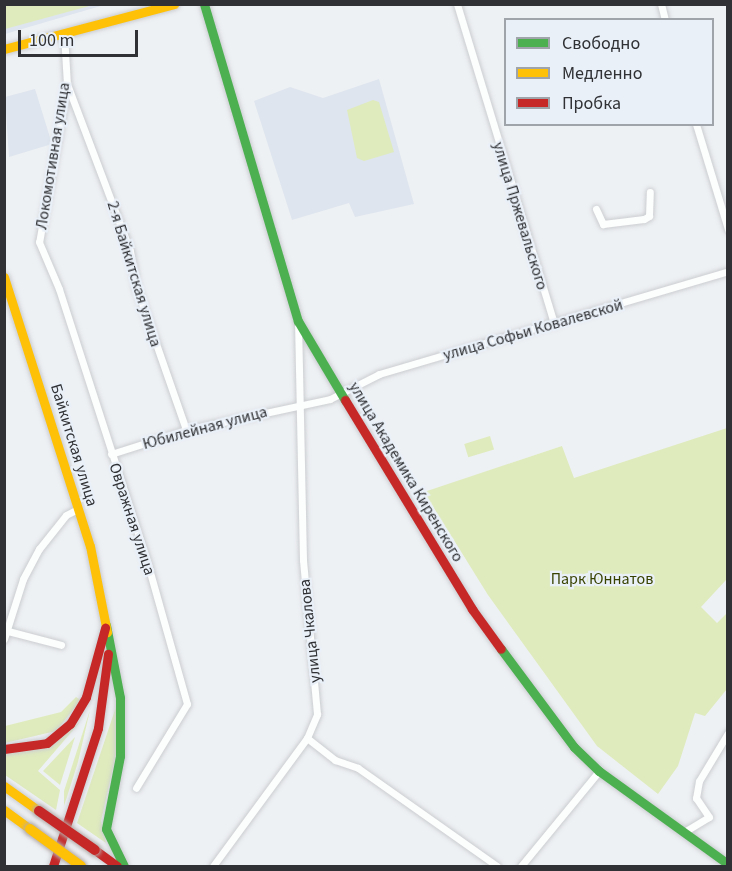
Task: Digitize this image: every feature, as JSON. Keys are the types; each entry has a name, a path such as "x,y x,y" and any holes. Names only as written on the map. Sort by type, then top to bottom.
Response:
{"main road":[{"path":"4,49 174,4"},
{"name":"улица Академика Киренского","path":"204,4 298,321 341,394 472,609 574,747 599,771 728,864"},
{"name":"Байкитская улица","path":"4,277 78,509 106,625"},
{"path":"4,749 47,743 70,724 86,698 106,625"},
{"path":"53,867 84,780 105,697 106,625"},
{"path":"106,625 120,698 120,756 106,829 124,867"},
{"path":"4,786 117,867"},
{"path":"4,810 82,866"}],"street":[{"name":"улица Пржевальского","path":"457,4 554,324"},
{"name":"Локомотивная улица","path":"39,242 67,84 64,34"},
{"name":"2-я Байкитская улица","path":"67,84 130,251 136,289 186,430"},
{"path":"697,126 728,229"},
{"path":"596,209 603,224 644,219 649,216 650,192"},
{"name":"Овражная улица","path":"39,242 59,289 148,565 187,704 136,788"},
{"name":"улица Софьи Ковалевской","path":"341,394 379,374 728,271"},
{"name":"улица Чкалова","path":"213,867 307,738 317,714 303,560 298,321"},
{"path":"300,405 341,394"},
{"name":"Юбилейная улица","path":"111,454 186,430 300,405"},
{"path":"61,645 5,633 23,579 39,549 66,515 78,509"},
{"path":"684,832 709,817 696,798 699,782 728,733"},
{"path":"307,738 335,760 358,768 497,867"},
{"path":"521,867 599,771"}],"shaded area":[{"path":"5,5 104,5 5,34"},
{"path":"379,79 414,204 355,217 349,203 292,220 254,101 290,87 323,98"},
{"path":"35,89 52,144 9,157 5,97"}],"green space":[{"path":"5,4 93,4 93,5 5,29"},
{"path":"373,100 379,102 394,152 364,161 357,158 347,110"},
{"name":"Парк Юннатов","path":"727,428 727,579 701,607 717,623 727,613 727,689 705,716 695,713 678,766 658,794 597,746 488,595 424,492 562,446 574,478"},
{"path":"490,436 494,449 468,457 464,444"},
{"path":"76,697 81,700 56,731 5,743 5,726 61,712"},
{"path":"116,707 117,750 101,821 106,843 77,823"},
{"path":"90,710 78,762 64,806 64,791"},
{"path":"80,722 38,771 60,790 56,810 5,775 4,754 46,747"},
{"path":"75,737 60,785 43,771"}],"traffic: fast":[{"path":"204,4 298,321 345,400"},
{"path":"106,625 120,698 120,756 106,829 124,866"},
{"path":"501,649 574,747 599,771 728,864"}],"traffic: slow":[{"path":"4,49 174,4"},
{"path":"4,277 90,546 107,632"},
{"path":"4,786 39,811"},
{"path":"4,810 30,829"},
{"path":"30,829 81,866"}],"traffic: jam":[{"path":"345,400 472,609 501,649"},
{"path":"4,749 47,743 70,724 86,697 105,628"},
{"path":"53,866 98,728 108,654"},
{"path":"39,811 95,850"},
{"path":"95,850 117,866"}]}
